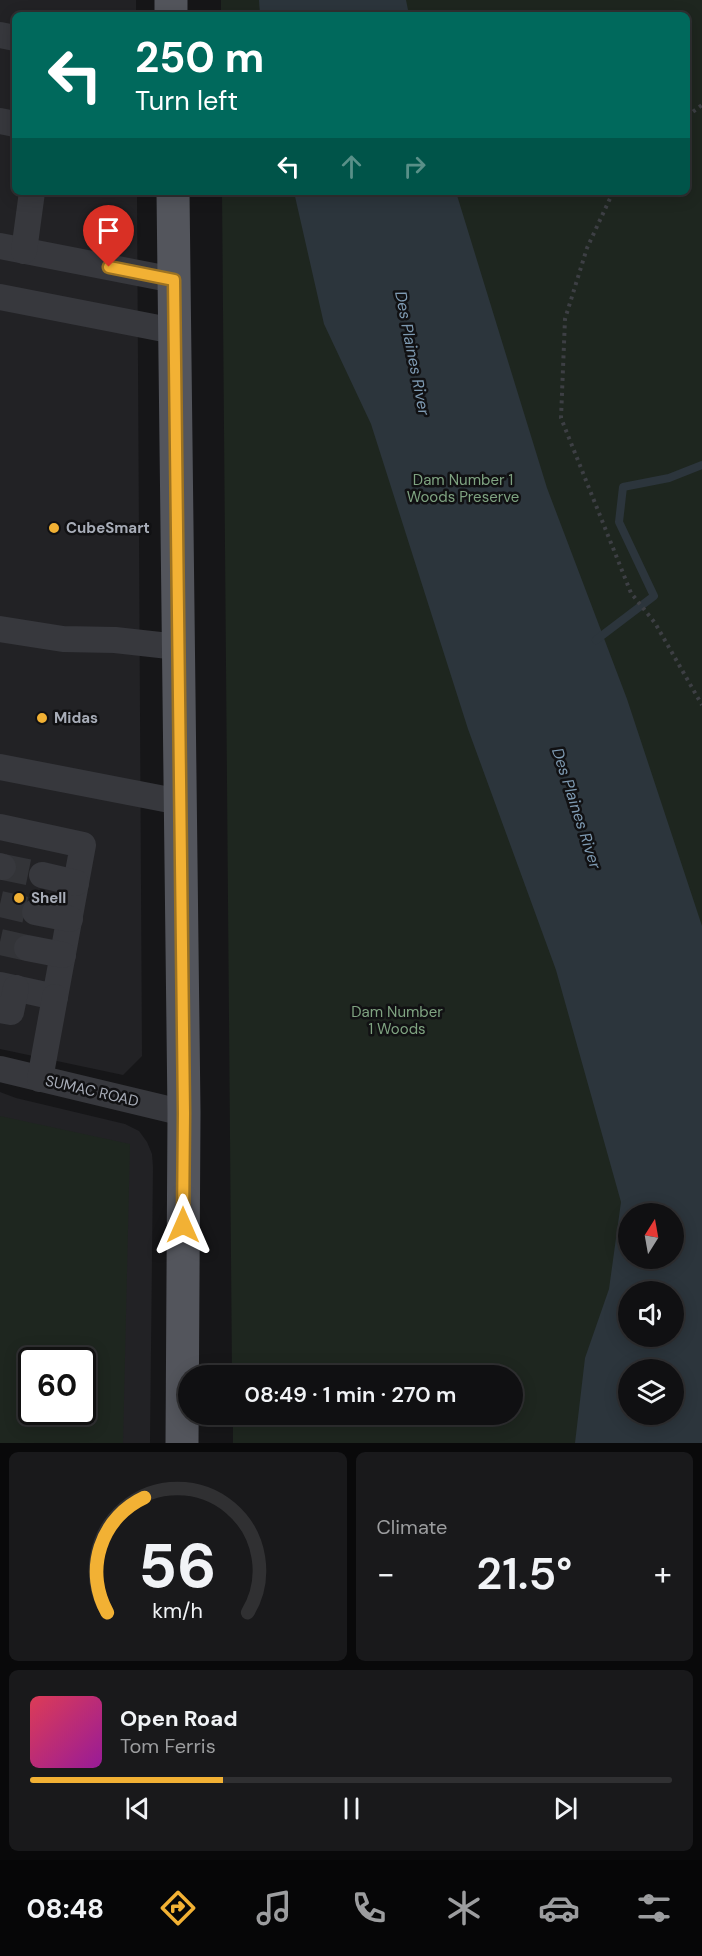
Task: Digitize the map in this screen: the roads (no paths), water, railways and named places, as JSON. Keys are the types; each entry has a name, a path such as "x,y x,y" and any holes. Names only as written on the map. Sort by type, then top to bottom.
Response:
{"main road":[{"path":"172,195 184,1113 182,1443"}],"street":[{"path":"31,195 12,249 174,280"},
{"path":"0,297 174,331"},
{"path":"0,629 63,639 115,640 178,647"},
{"path":"0,766 180,802"},
{"path":"0,827 82,845 40,1079"},
{"path":"42,875 76,883"},
{"path":"35,912 70,919"},
{"path":"27,948 63,955"},
{"path":"0,1010 11,1012 8,986 56,997"},
{"name":"SUMAC ROAD","path":"0,1069 184,1113"}],"water":[{"path":"259,0 406,0 408,12 260,12"},
{"name":"Des Plaines River","path":"295,195 457,195 547,488 627,699 702,926 702,1443 575,1443 585,1358 609,1289 618,1224 618,1269 684,1269 684,1203 621,1203 556,970 468,729 371,424 324,324"}],"waterway":[{"path":"596,640 654,596 619,522 623,487 669,478 702,465"}],"tunnel":[{"path":"3,867 42,875"},
{"path":"0,904 35,912"},
{"path":"0,942 27,948"}],"place":[{"name":"CubeSmart","path":"54,528"},
{"name":"Midas","path":"42,718"},
{"name":"Shell","path":"19,898"}],"park label":[{"name":"Dam Number 1 Woods Preserve","path":"463,488"},
{"name":"Dam Number 1 Woods","path":"397,1020"}]}
